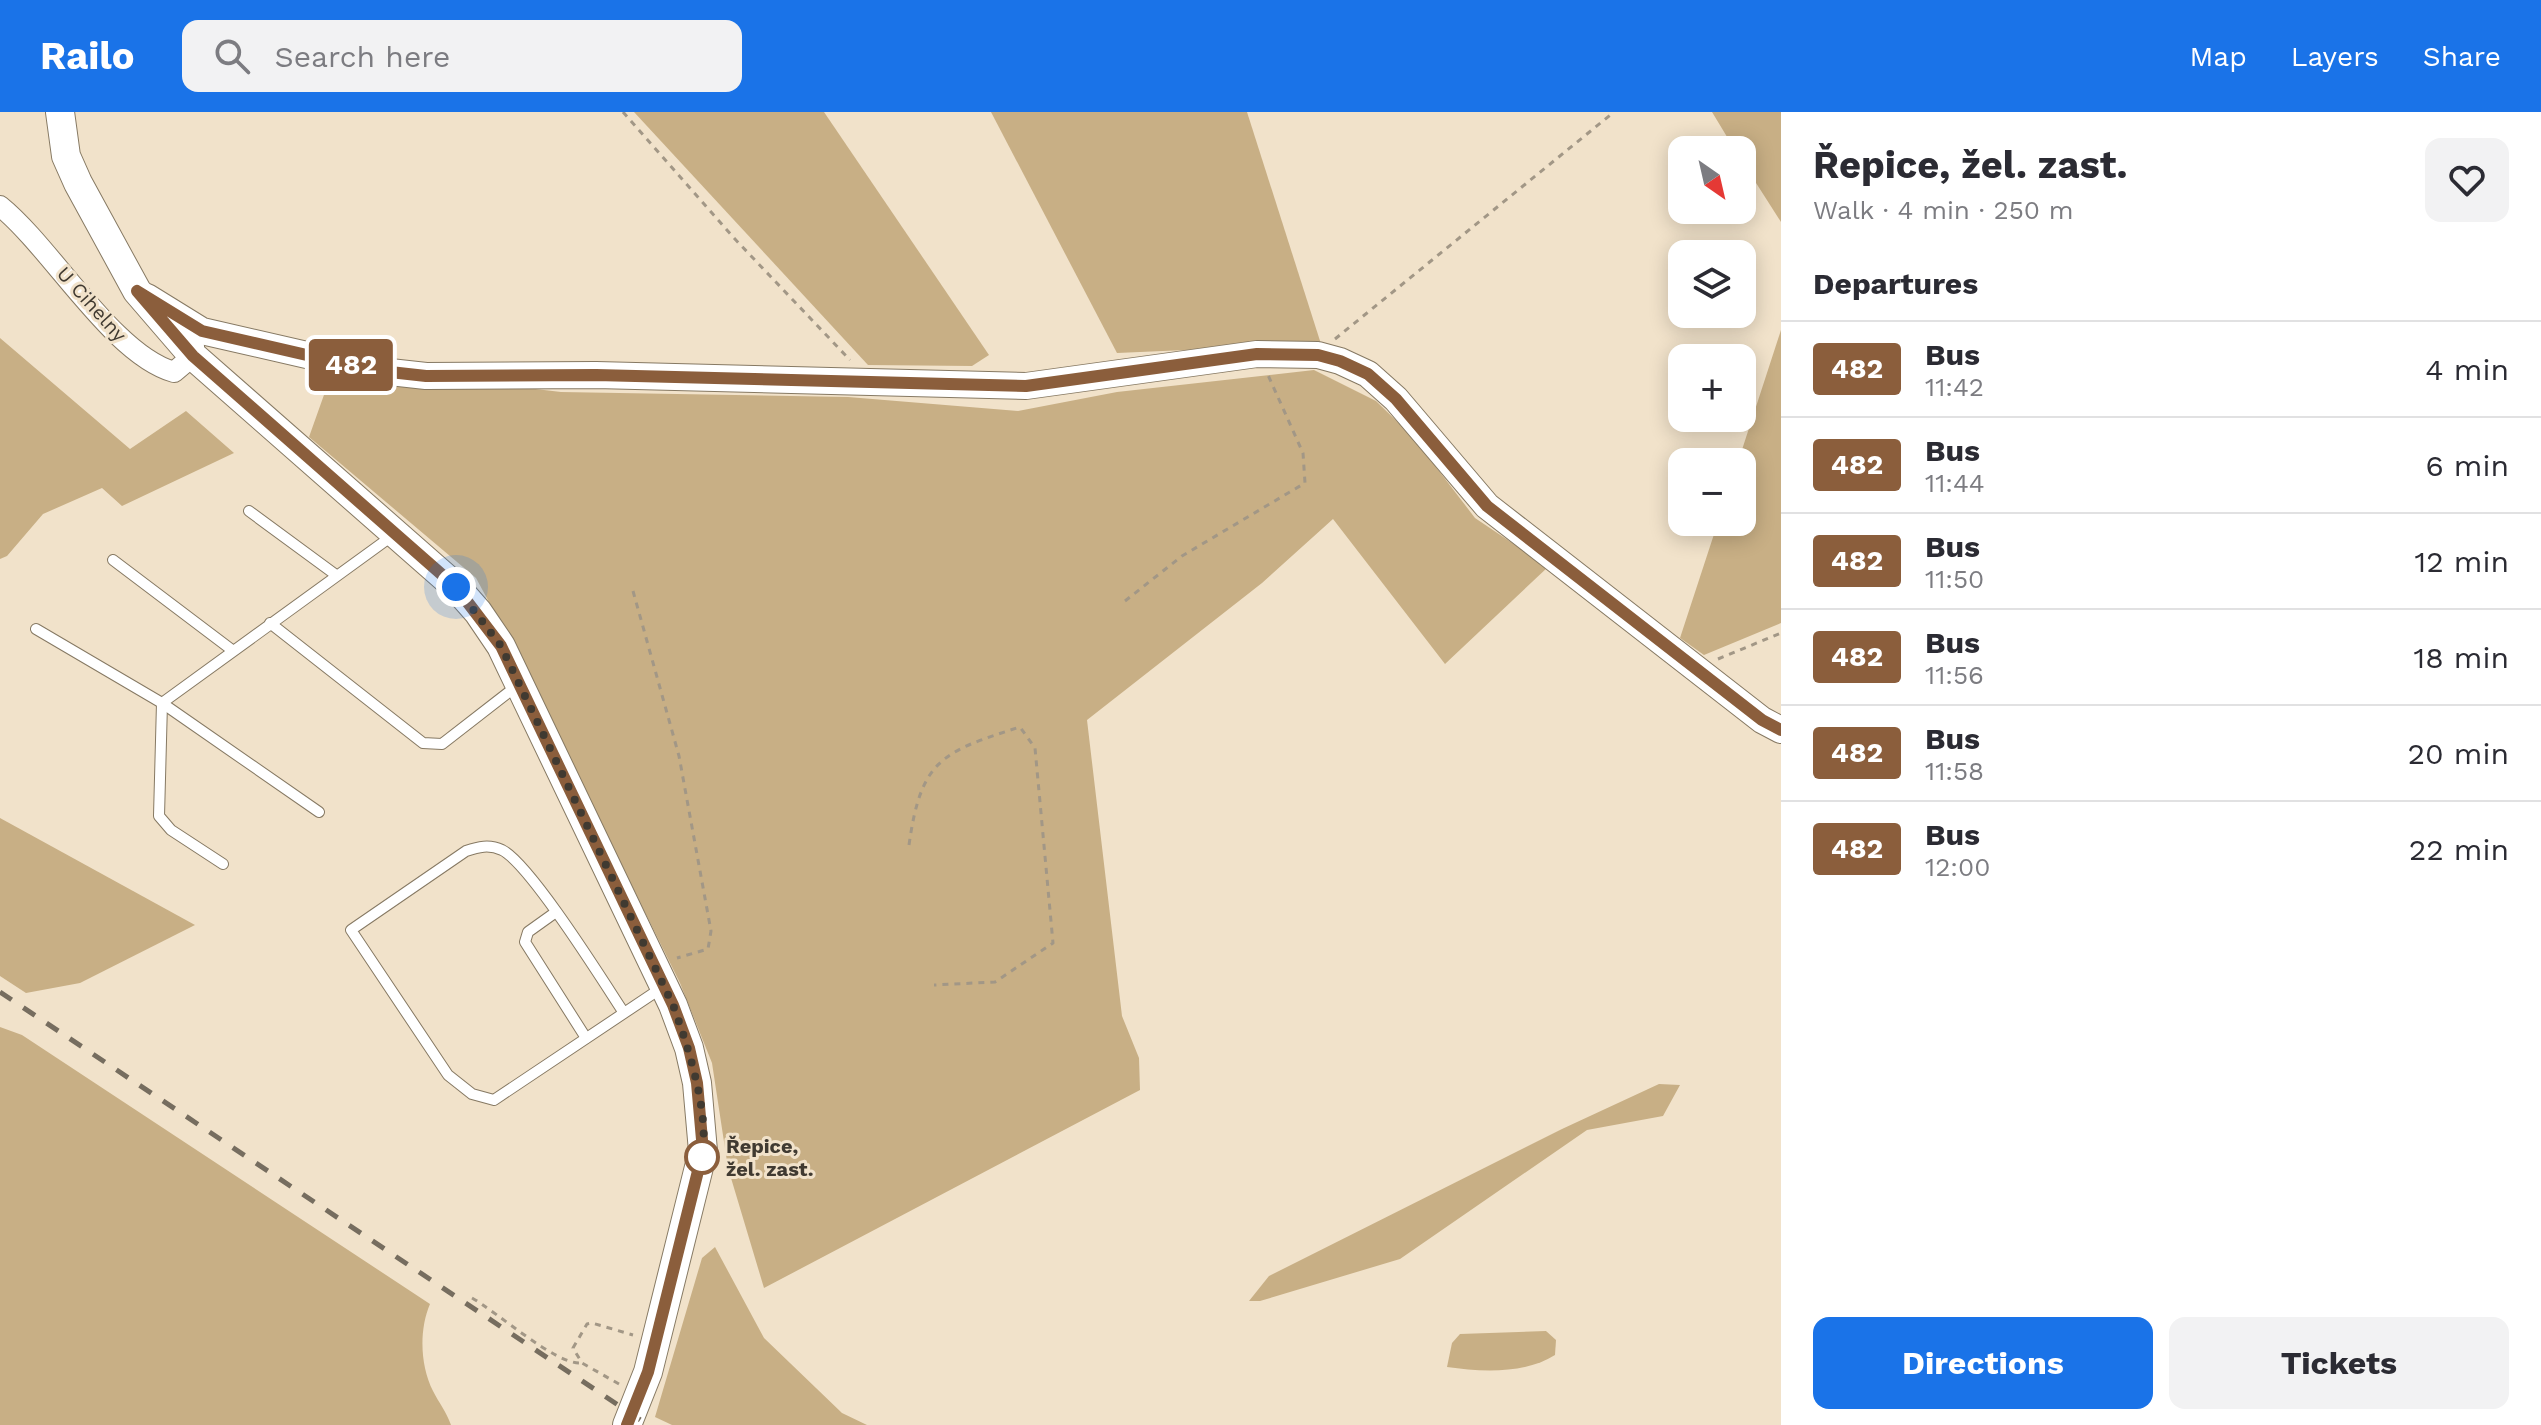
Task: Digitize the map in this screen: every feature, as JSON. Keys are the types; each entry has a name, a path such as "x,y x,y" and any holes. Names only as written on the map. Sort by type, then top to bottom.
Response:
{"main road":[{"path":"60,112 66,156 137,291 198,343 478,612 519,684 659,974 689,1048 703,1151 656,1342 627,1425"}],"street":[{"name":"U Cihelny","path":"0,206 20,222 117,334 153,366 174,372 198,343"},
{"path":"198,343 426,376 870,380 1026,386 1257,354 1318,355 1368,374 1396,399 1487,506 1695,669 1762,720 1781,730"}],"lane":[{"path":"249,511 336,575"},
{"path":"162,703 396,533"},
{"path":"113,560 232,650"},
{"path":"270,623 423,743 442,744 519,684"},
{"path":"36,629 162,703 319,812"},
{"path":"162,703 159,816 171,830 223,864"},
{"path":"624,1013 556,912 503,850 484,845 466,851 351,930 448,1075 484,1100 494,1100 624,1013 659,974"},
{"path":"556,912 528,932 525,942 586,1038"}],"path":[{"path":"623,112 733,237 870,380"},
{"path":"1318,355 1359,316 1614,112"},
{"path":"1125,601 1182,556 1305,483 1303,453 1278,393 1257,354"},
{"path":"633,591 679,756 711,931 708,949 659,974"},
{"path":"1695,669 1781,633"},
{"path":"909,845 916,797 941,759 979,740 1020,727 1035,748 1053,943 995,982 934,985"},
{"path":"472,1298 551,1351 575,1364 582,1363"},
{"path":"644,1383 616,1384 582,1363 573,1348 587,1324 656,1342"}],"shaded area":[{"path":"634,112 824,112 989,355 972,366 868,365"},
{"path":"991,112 1247,112 1321,344 1117,353"},
{"path":"1712,112 1781,112 1781,222 1756,183 1756,136 1727,136"},
{"path":"1781,330 1781,623 1704,655 1680,638 1713,536 1756,536 1756,448 1743,448 1748,432 1756,432 1756,407"},
{"path":"0,338 130,449 186,411 234,453 122,506 102,488 43,514 7,556 0,559"},
{"path":"1314,370 1376,401 1413,437 1475,518 1548,567 1445,664 1333,519 1262,583 1087,720 1122,1016 1139,1058 1140,1090 764,1288 728,1168 712,1063 680,983 516,652 476,578 309,437 330,378 426,376 561,392 848,397 1018,411 1117,392"},
{"path":"0,818 195,925 80,983 26,993 0,976"},
{"path":"0,1027 22,1035 430,1304 424,1325 423,1359 433,1391 451,1425 0,1425"},
{"path":"1659,1084 1680,1085 1663,1116 1587,1130 1400,1259 1260,1301 1249,1301 1269,1276 1562,1129"},
{"path":"715,1247 764,1338 842,1413 867,1425 672,1425 655,1417 702,1258"},
{"path":"1546,1331 1556,1340 1555,1355 1530,1366 1503,1370 1447,1367 1452,1343 1460,1334"}],"railway":[{"path":"0,992 648,1425"}],"bus line":[{"name":"482","path":"627,1425 648,1372 703,1151 697,1083 689,1048 673,1005 501,646 478,612 456,587 396,533 193,356 137,291 202,331 372,370 426,376 596,375 1026,386 1257,354 1318,355 1368,374 1396,399 1487,506 1621,614 1762,720 1781,730"}],"place":[{"name":"Řepice, žel. zast.","path":"702,1157"}],"route":[{"path":"456,587 501,646 673,1005 689,1048 697,1083 702,1157"}]}
